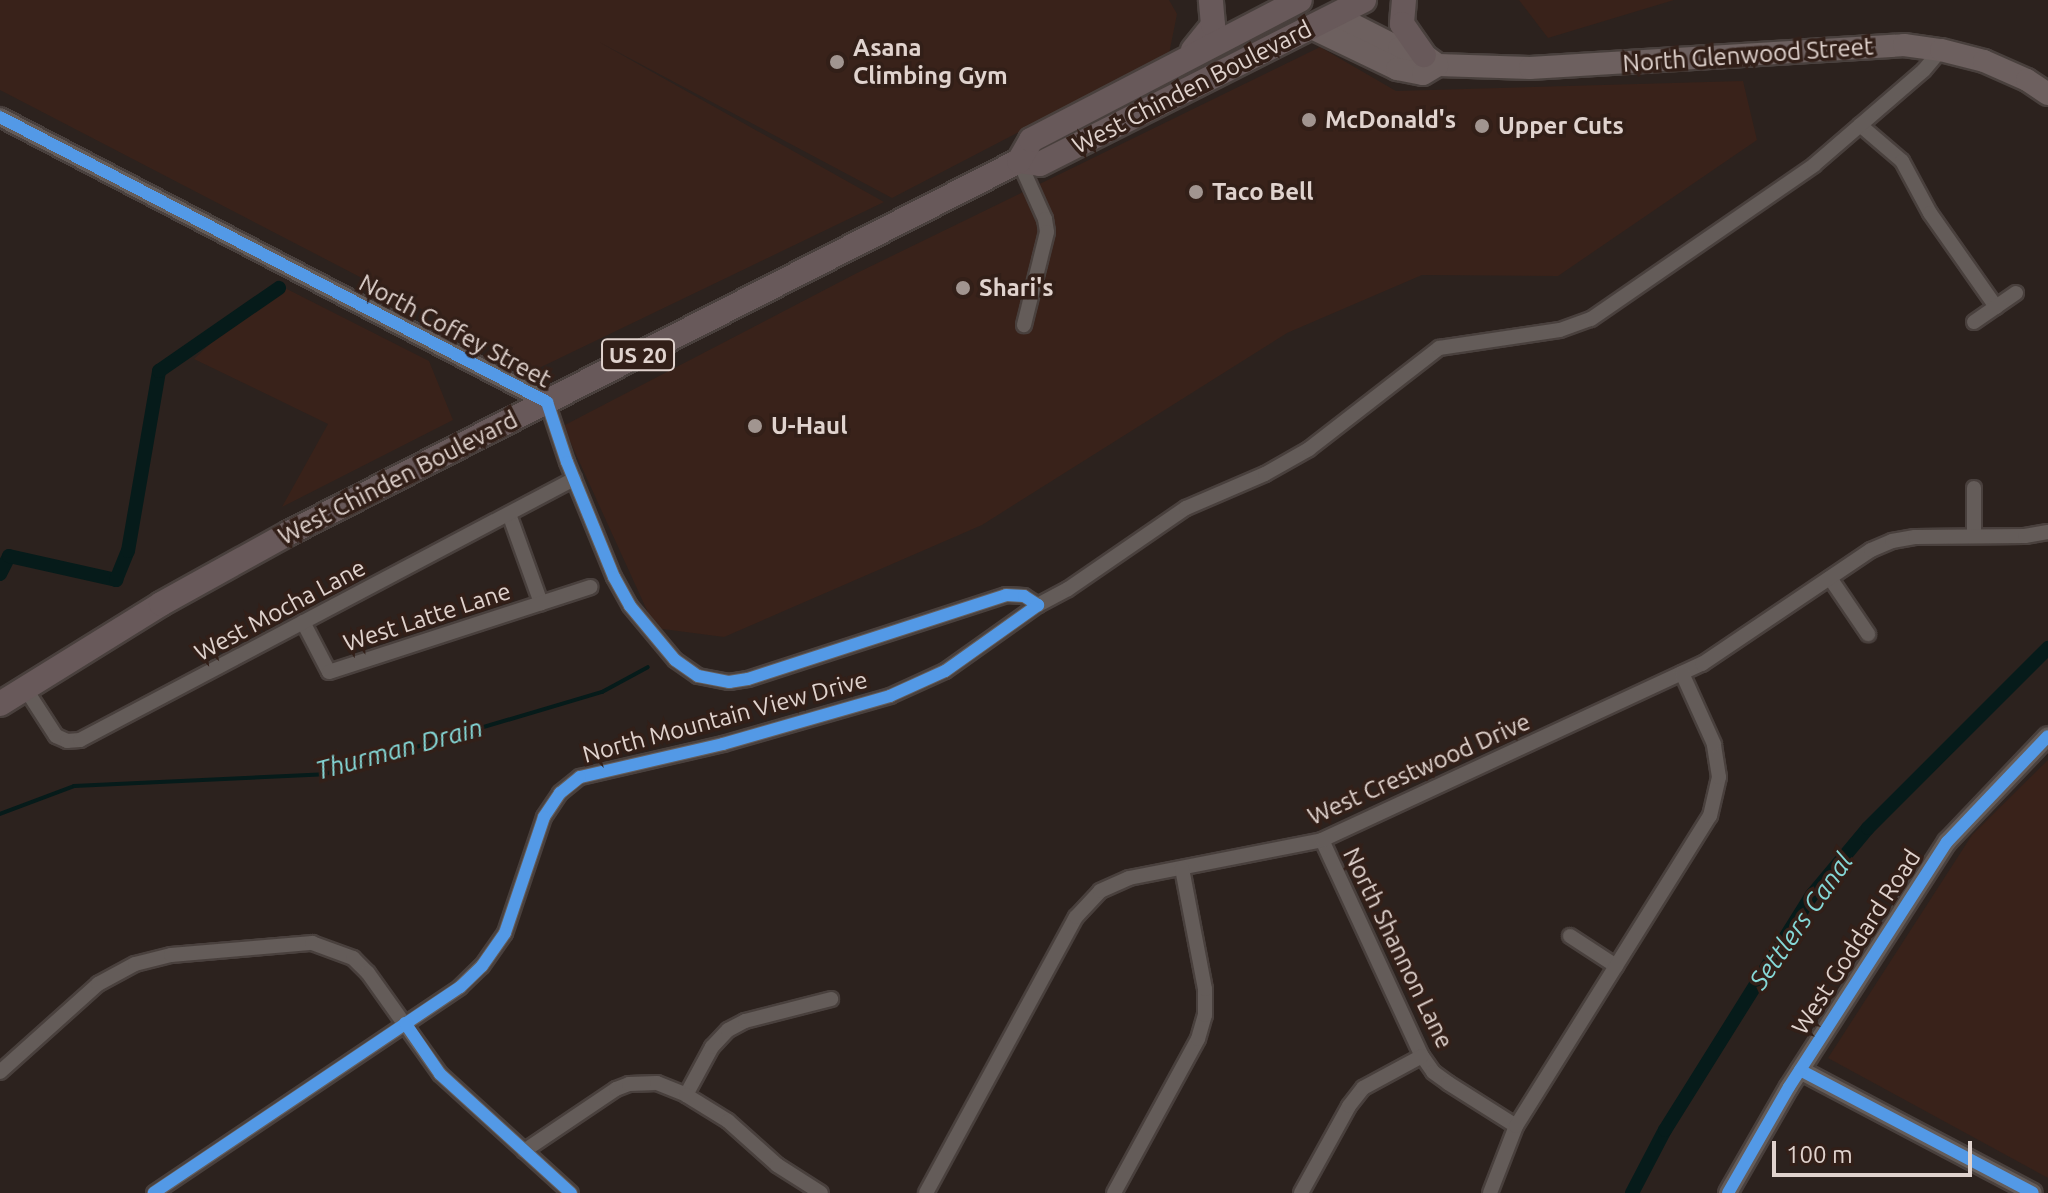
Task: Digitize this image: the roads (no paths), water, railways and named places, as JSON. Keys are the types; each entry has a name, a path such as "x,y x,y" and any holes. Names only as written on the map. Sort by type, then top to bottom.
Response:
{"main road":[{"path":"1189,55 1213,25 1211,0"},
{"name":"North Glenwood Street","path":"1308,0 1399,48 1431,60 1540,68 1904,45 1984,61 2048,94"},
{"name":"West Chinden Boulevard","path":"1019,161 1040,164 1364,0"},
{"path":"1404,0 1402,24 1431,60"},
{"name":"West Chinden Boulevard","path":"0,704 161,604 289,533 1019,161 1031,140 1281,3"},
{"name":"North Glenwood Street","path":"1281,3 1310,27 1397,69 1423,74 1431,60"}],"street":[{"name":"North Mountain View Drive","path":"154,1193 460,987 482,966 505,933 544,817 560,793 580,777 723,744 890,696 945,671 1038,605 1068,589 1186,508 1265,474 1309,449 1439,348 1546,333 1591,319 1767,200 1924,70 1941,50"},
{"name":"North Coffey Street","path":"0,117 547,402 614,577 645,628 685,669 713,680 748,679 1006,595 1024,596 1038,605"},
{"path":"1860,125 1902,161 1930,213 1996,307"},
{"path":"1019,161 1045,219 1047,232 1024,325"},
{"path":"1974,322 2016,293"},
{"name":"West Mocha Lane","path":"25,688 54,735 65,741 80,740 574,479"},
{"path":"1974,488 1974,536"},
{"path":"509,514 541,603"},
{"name":"West Crestwood Drive","path":"926,1193 1076,917 1100,891 1129,878 1322,840 1702,664 1830,578 1892,541 2025,536 2048,532"},
{"path":"1830,578 1868,634"},
{"name":"West Latte Lane","path":"303,622 329,672 591,587"},
{"path":"1490,1193 1516,1126 1710,816 1719,777 1714,744 1682,673"},
{"name":"West Goddard Road","path":"1729,1193 1800,1070 1947,842 2048,736"},
{"name":"North Shannon Lane","path":"1322,840 1422,1056 1433,1072 1516,1126"},
{"path":"1114,1193 1198,1039 1205,1015 1205,989 1182,868"},
{"path":"1570,936 1616,966"},
{"path":"0,1072 98,984 135,964 171,955 312,943 335,948 353,958 368,973 440,1074 571,1193"},
{"path":"686,1095 712,1047 728,1030 745,1021 831,999"},
{"path":"1301,1193 1349,1106 1363,1088 1383,1074 1422,1056"},
{"path":"1800,1070 2033,1193"},
{"path":"524,1151 616,1089 629,1084 657,1083 686,1095 728,1121 777,1165 821,1193"}],"waterway":[{"path":"0,574 9,556 116,580 128,551 159,371 279,288"},
{"name":"Settlers Canal","path":"1632,1193 1665,1130 1812,895 1868,828 2048,648"},
{"name":"Thurman Drain","path":"0,814 74,786 325,774 602,692 648,667"}],"place":[{"name":"Asana Climbing Gym","path":"837,62"},
{"name":"McDonald's","path":"1309,120"},
{"name":"Upper Cuts","path":"1482,126"},
{"name":"Taco Bell","path":"1196,192"},
{"name":"Shari's","path":"963,288"},
{"name":"U-Haul","path":"755,426"}]}
